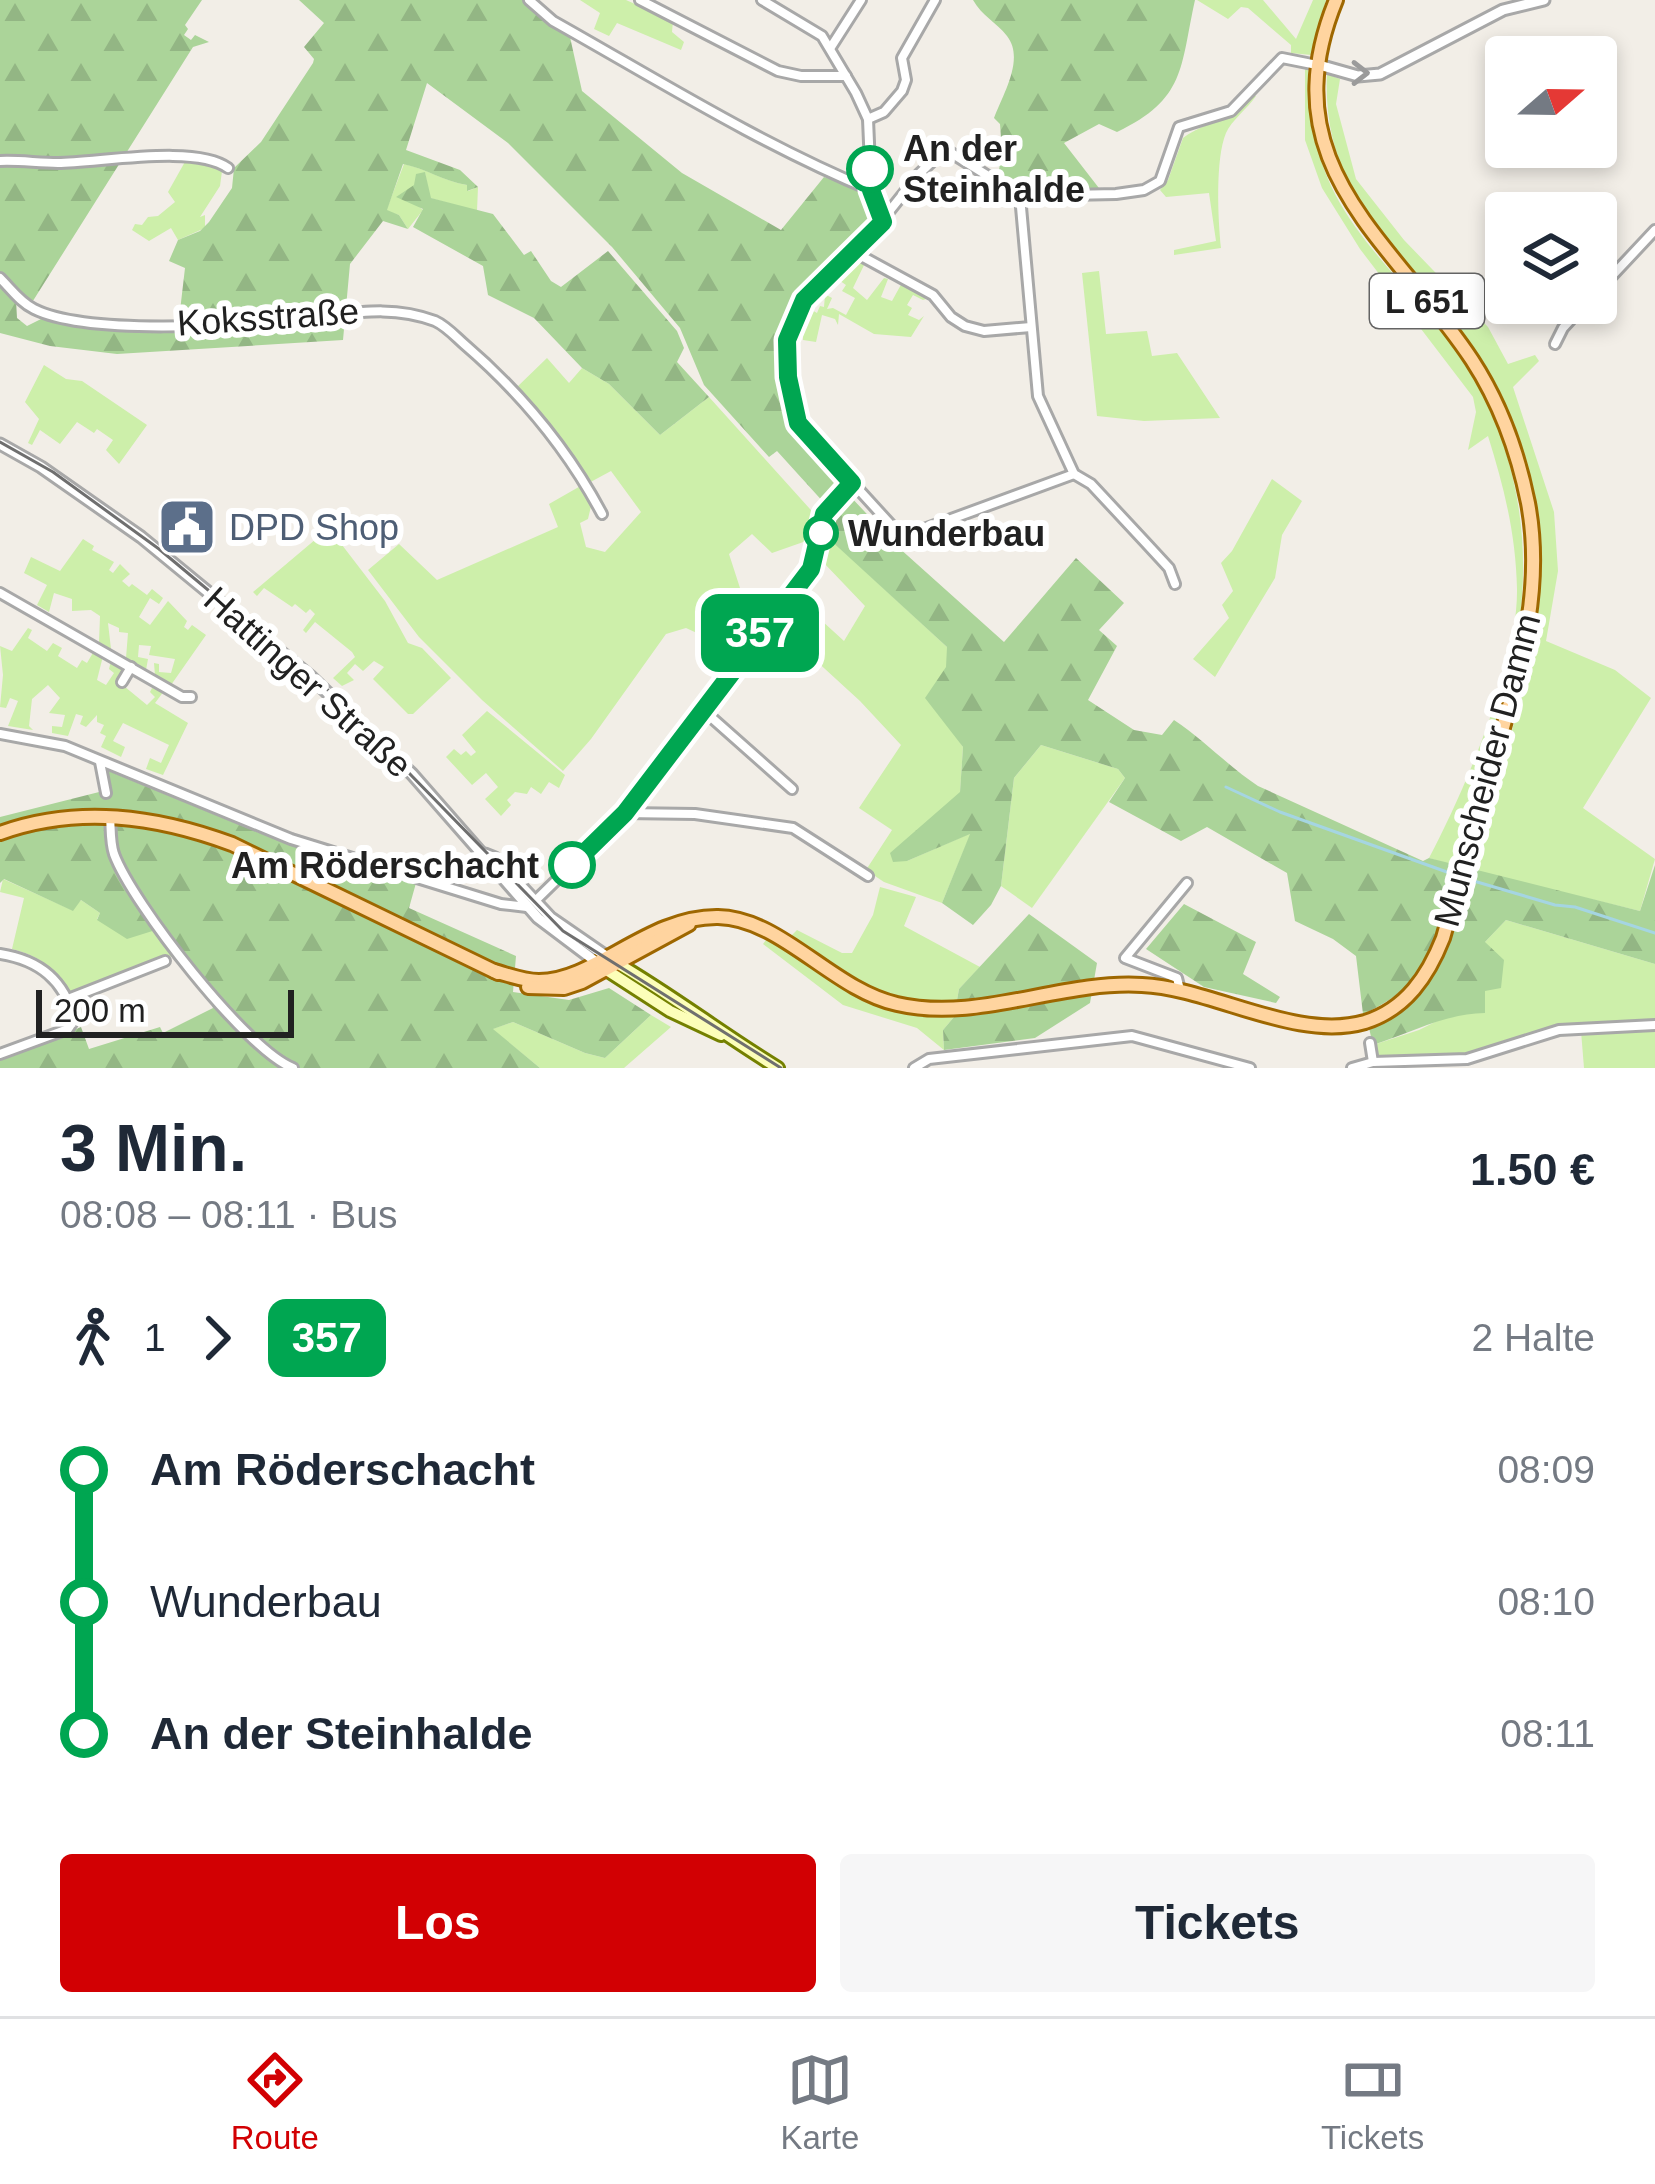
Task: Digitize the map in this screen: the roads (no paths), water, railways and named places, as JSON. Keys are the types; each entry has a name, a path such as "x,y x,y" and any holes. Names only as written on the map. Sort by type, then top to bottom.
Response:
{"main road":[{"name":"L 651","path":"1319,65 1336,0"},
{"name":"Munscheider Damm","path":"607,963 668,925 721,917 746,922 868,995 914,1007 980,1005 1116,985 1180,990 1291,1020 1346,1026 1379,1016 1403,1000 1427,972 1443,938 1528,630 1534,576 1529,509 1512,442 1484,380 1358,216 1336,178 1321,129 1319,65"},
{"name":"L 651","path":"0,833 52,820 110,816 177,826 232,844 522,985 564,988 607,963"},
{"name":"L 651","path":"494,971 538,981 645,950 695,920"},
{"path":"645,950 643,965 656,986"},
{"name":"Hattinger Straße","path":"607,963 656,986 726,1036"},
{"name":"Hattinger Straße","path":"607,963 670,1012 726,1036 778,1068"}],"street":[{"path":"529,0 553,21 739,127 871,190"},
{"path":"640,0 778,71 847,76"},
{"path":"762,0 819,33 847,76 868,119 871,190 883,222"},
{"path":"831,47 862,0"},
{"path":"868,119 884,112 905,86 902,58 935,0"},
{"path":"1074,474 904,538 798,423 786,352 790,327 801,305 883,222 919,174 946,149 1020,196 1116,194 1151,188 1163,175 1179,127 1231,111 1282,58 1358,76 1400,66 1516,3 1544,0"},
{"path":"0,161 209,159 227,168"},
{"path":"1020,196 1038,396 1074,474 1092,485 1169,568 1175,584"},
{"path":"1617,272 1654,235"},
{"path":"854,252 933,295 965,326 983,331 1031,327"},
{"name":"Koksstraße","path":"0,278 37,310 91,321 280,321 387,308 438,322 530,408 583,478 602,514"},
{"path":"1555,344 1567,324"},
{"name":"Hattinger Straße","path":"2,448 141,537 286,655 363,725 504,880 607,963"},
{"path":"0,734 65,746 291,838 492,900 531,904 625,813 811,569 824,514 852,483"},
{"path":"0,593 182,697 191,697"},
{"path":"122,682 131,667"},
{"path":"703,710 792,789"},
{"path":"100,761 106,794"},
{"path":"625,813 695,814 793,828 868,876"},
{"path":"110,816 118,861 179,956 209,996 275,1059 293,1068"},
{"name":"Hattinger Straße","path":"485,854 493,856 531,904"},
{"path":"492,900 505,892 504,880"},
{"name":"Munscheider Damm","path":"1180,990 1177,978 1125,958 1187,883"},
{"path":"0,954 20,957 46,971 68,999 73,1025 0,1054"},
{"path":"68,999 165,962"},
{"path":"1352,1068 1373,1062 1467,1059 1559,1030 1600,1024 1655,1025"},
{"path":"914,1068 929,1059 1132,1036 1250,1068"},
{"path":"1370,1043 1373,1062"}],"waterway":[{"path":"1226,787 1280,812 1458,876"},
{"path":"1467,879 1655,933"}],"tram line":[{"path":"0,442 53,472 159,549 329,691 563,931 781,1068"}],"place":[{"name":"An der Steinhalde","path":"870,169"},
{"name":"DPD Shop","path":"187,527"},
{"name":"Wunderbau","path":"821,533"},
{"name":"Am Röderschacht","path":"572,865"}]}
